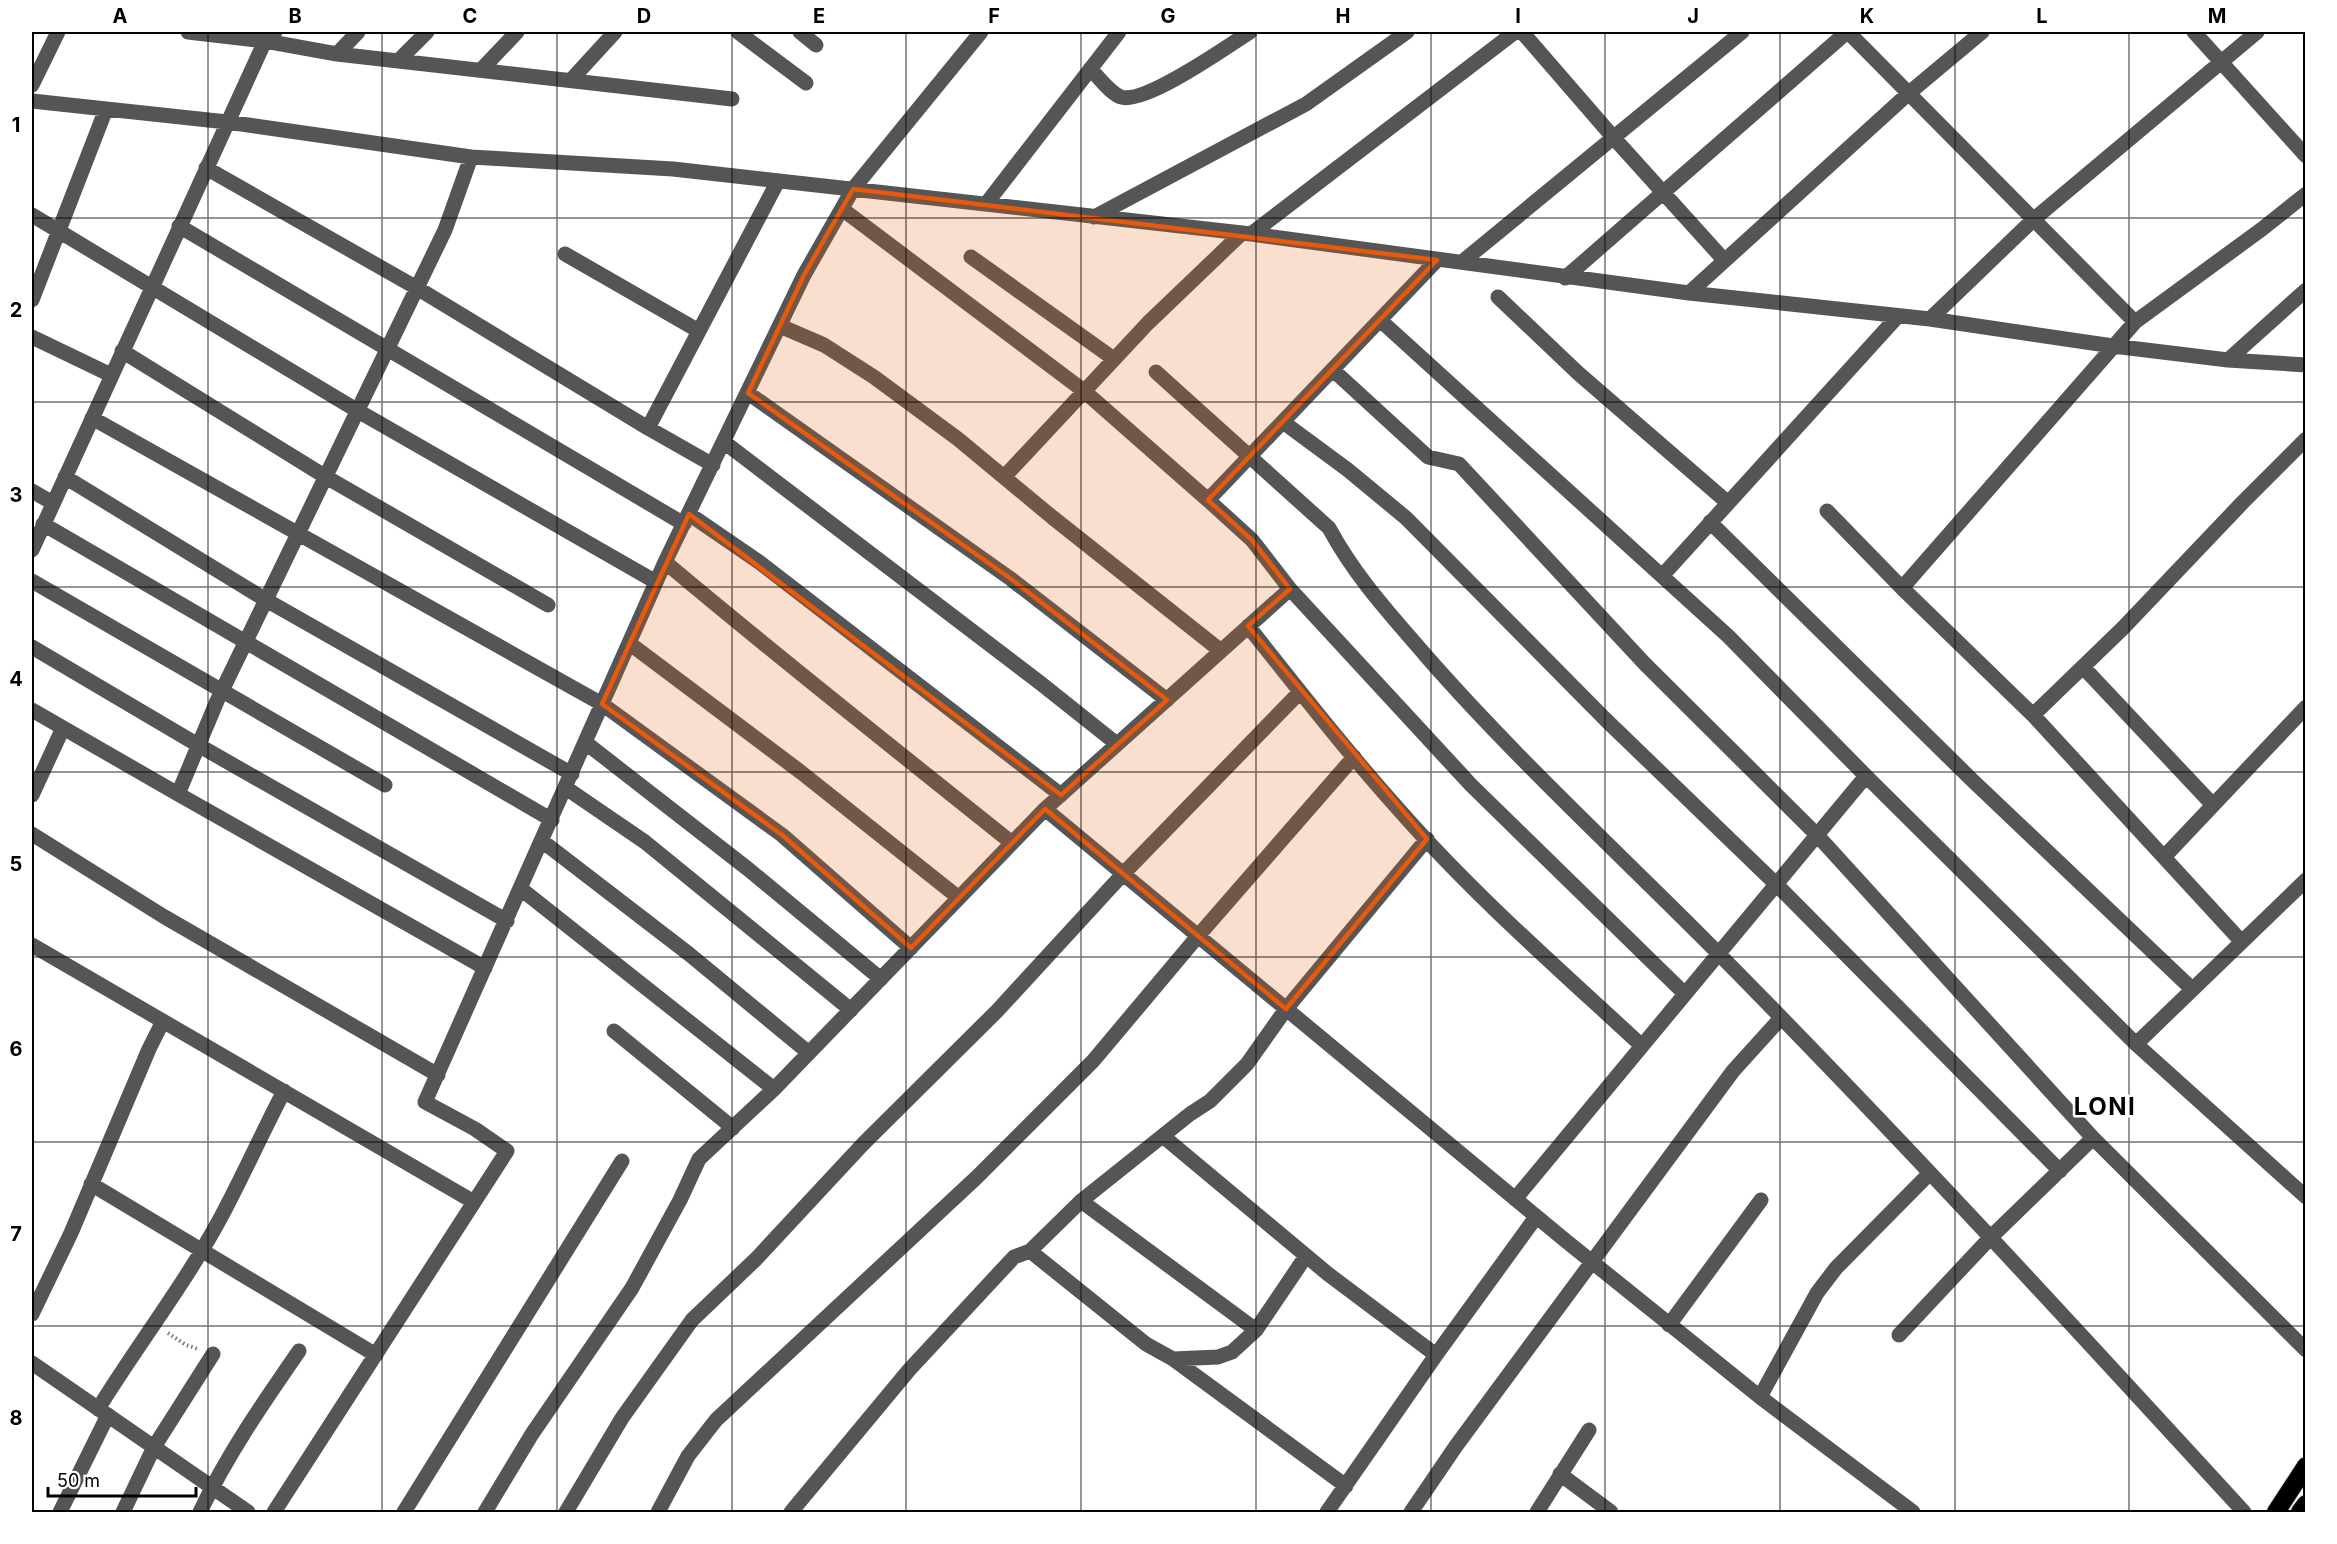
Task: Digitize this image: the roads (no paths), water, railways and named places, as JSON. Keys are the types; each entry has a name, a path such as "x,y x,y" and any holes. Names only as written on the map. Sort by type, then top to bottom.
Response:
{"highway":[{"path":"2276,1512 2306,1466"},
{"path":"2300,1512 2306,1504"}],"street":[{"path":"32,85 58,32"},
{"path":"188,32 270,36 337,54 732,99"},
{"path":"337,54 358,32"},
{"path":"398,61 427,32"},
{"path":"481,70 517,32"},
{"path":"571,80 615,32"},
{"path":"738,32 806,83"},
{"path":"800,32 816,45"},
{"path":"274,1512 507,1151 475,1129 425,1102 665,562 804,275 853,189 981,32"},
{"path":"986,204 1119,32"},
{"path":"1090,69 1120,97 1135,98 1178,77 1250,32"},
{"path":"1094,217 1306,104 1407,32"},
{"path":"1004,477 1148,323 1247,234 1515,32"},
{"path":"1522,32 1612,137 1724,260"},
{"path":"1462,262 1742,32"},
{"path":"1565,278 1848,32 2135,322"},
{"path":"1689,293 1909,93 1982,32"},
{"path":"2193,32 2306,156"},
{"path":"1930,319 2034,219 2257,32"},
{"path":"32,550 227,122 270,36"},
{"path":"32,101 227,122 471,157 673,169 1247,234 1565,278 1930,319 2113,346 2228,360 2306,365"},
{"path":"32,300 106,109"},
{"path":"178,794 222,691 445,230 471,157"},
{"path":"206,168 417,288 713,465"},
{"path":"648,428 778,181"},
{"path":"1902,588 2135,322 2306,194"},
{"path":"842,209 1084,391 1252,540 1290,589 1471,785 1685,994"},
{"path":"32,215 358,411 656,582"},
{"path":"179,226 387,350 686,519 768,569 1061,795"},
{"path":"565,254 699,332"},
{"path":"971,257 1114,359"},
{"path":"1208,500 1437,260"},
{"path":"2228,360 2306,290"},
{"path":"1498,297 1578,373 1728,502"},
{"path":"1662,576 1898,316"},
{"path":"1380,320 1728,636 2136,1044 2306,1197"},
{"path":"780,326 824,345 874,377 958,439 1221,651"},
{"path":"32,337 111,375"},
{"path":"122,351 326,477 548,605"},
{"path":"1333,370 1428,457 1459,464 1645,664 1817,835 2093,1138 2306,1350"},
{"path":"1156,372 1329,528 1364,585 1462,697 1718,954 1930,1173 2244,1512"},
{"path":"748,393 1011,579 1167,700"},
{"path":"92,418 602,704 782,835 911,948"},
{"path":"1283,422 1348,470 1406,518 1598,712 1776,884 2060,1171"},
{"path":"2032,715 2123,628 2306,439"},
{"path":"724,442 1117,744"},
{"path":"65,477 569,781 850,1010"},
{"path":"32,491 53,503"},
{"path":"1827,511 2032,715 2241,940"},
{"path":"1710,522 1962,771 2192,989"},
{"path":"43,524 552,820"},
{"path":"665,562 787,664 1012,843"},
{"path":"32,581 385,785"},
{"path":"485,1512 532,1434 632,1288 699,1159 774,1089 1045,809 1290,589"},
{"path":"1248,626 1354,757 1426,839 1507,921 1642,1046"},
{"path":"629,644 802,773 959,898"},
{"path":"32,647 198,745 507,921"},
{"path":"2083,667 2213,805"},
{"path":"566,1512 622,1418 692,1320 756,1259 863,1144 997,1011 1123,874 1300,692"},
{"path":"2164,857 2306,706"},
{"path":"32,710 486,968"},
{"path":"32,795 63,728"},
{"path":"585,743 748,869 880,979"},
{"path":"658,1512 688,1456 716,1420 977,1177 1093,1061 1354,757"},
{"path":"1515,1199 1866,776"},
{"path":"1045,809 1669,1324 1760,1397 1913,1512"},
{"path":"32,834 163,916 438,1075"},
{"path":"791,1512 909,1370 1014,1257 1030,1251 1081,1201 1190,1114 1210,1101 1247,1065 1286,1009 1426,839"},
{"path":"542,841 689,954 809,1053"},
{"path":"2136,1044 2241,940 2306,880"},
{"path":"521,889 774,1089"},
{"path":"32,945 474,1202"},
{"path":"1411,1512 1456,1446 1732,1071 1780,1018"},
{"path":"32,1314 71,1233 163,1021"},
{"path":"614,1030 733,1128"},
{"path":"60,1512 103,1412 133,1352 174,1296 221,1217 284,1091"},
{"path":"1164,1137 1306,1256 1436,1355"},
{"path":"1899,1335 1991,1237 2093,1138"},
{"path":"404,1512 622,1161"},
{"path":"1760,1397 1817,1293 1930,1173"},
{"path":"91,1184 376,1355"},
{"path":"1669,1324 1761,1200"},
{"path":"1081,1201 1256,1329"},
{"path":"1327,1512 1536,1216"},
{"path":"1030,1251 1146,1344 1173,1359 1346,1486"},
{"path":"1173,1359 1218,1357 1232,1352 1256,1329 1306,1256"},
{"path":"200,1512 246,1429 299,1351"},
{"path":"123,1512 154,1447 213,1354"},
{"path":"32,1363 248,1512"},
{"path":"1537,1512 1589,1430"},
{"path":"1560,1474 1611,1512"}],"district":[{"name":"LONI","path":"2105,1106"}]}
